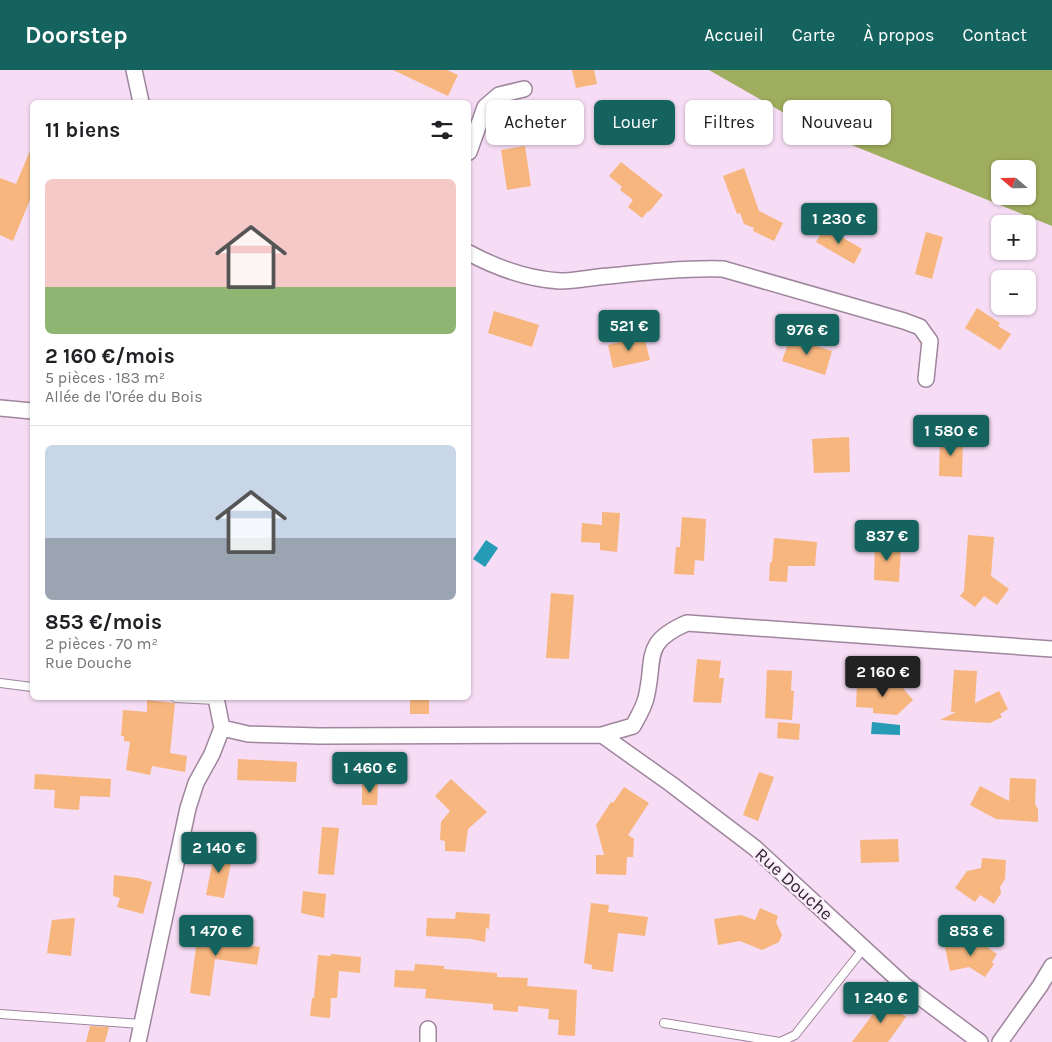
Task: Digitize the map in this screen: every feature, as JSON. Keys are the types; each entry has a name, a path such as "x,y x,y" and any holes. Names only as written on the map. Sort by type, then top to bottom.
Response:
{"street":[{"path":"134,70 141,100"},
{"path":"471,146 485,107 499,95 524,89"},
{"path":"471,255 489,264 528,277 560,281 701,268 724,269 920,327 930,341 926,378"},
{"path":"0,408 30,411"},
{"path":"222,728 248,734 320,736 602,735 634,726 646,699 651,656 658,641 671,630 687,623 1052,649"},
{"path":"138,1042 188,808 196,783 212,754 222,728 216,700"},
{"name":"Rue Douche","path":"602,735 671,784 755,848 904,985 980,1042"},
{"path":"1000,1042 1052,966"}],"lane":[{"path":"0,683 30,687"},
{"path":"664,1024 780,1042 795,1035 864,948"},
{"path":"0,1014 141,1024"}],"green space":[{"path":"709,70 1052,70 1052,226 1036,220 1036,215 1025,215 1000,205 1036,205 1036,160 991,160 991,201 852,145 891,145 891,100 783,100 783,112 773,107 773,100 761,100"}],"water":[{"path":"486,540 498,548 485,567 473,559"},
{"path":"872,722 900,725 900,735 871,734"}],"building":[{"path":"393,70 447,70 458,75 448,96"},
{"path":"572,70 594,70 597,84 576,88"},
{"path":"525,146 531,186 507,190 501,150"},
{"path":"30,151 30,200 13,241 0,235 0,178 16,184"},
{"path":"621,162 663,195 642,218 628,207 633,200 620,190 622,187 609,176"},
{"path":"744,168 759,211 783,223 774,241 753,231 754,228 744,224 740,213 737,214 723,176"},
{"path":"825,227 862,249 854,264 816,242"},
{"path":"926,232 943,237 932,279 915,274"},
{"path":"977,308 1000,323 998,326 1011,334 1000,350 965,328"},
{"path":"494,311 539,325 532,347 488,333"},
{"path":"644,336 650,360 613,368 608,345"},
{"path":"790,338 832,351 825,375 782,361"},
{"path":"940,436 963,437 962,477 939,476"},
{"path":"849,437 850,472 814,473 812,439"},
{"path":"602,512 620,513 617,552 600,550 600,543 581,542 582,523 602,525"},
{"path":"682,517 706,519 704,561 695,560 694,575 674,574 676,547 680,547"},
{"path":"968,535 994,537 991,576 1009,589 997,605 984,596 975,607 960,596 964,591"},
{"path":"774,538 817,542 815,566 788,566 787,582 769,581"},
{"path":"875,543 901,544 899,582 874,580"},
{"path":"551,593 574,595 569,659 546,658"},
{"path":"697,659 721,661 719,678 724,678 721,703 693,702"},
{"path":"767,670 792,671 791,691 794,691 792,720 765,718"},
{"path":"954,670 977,671 975,703 999,691 1008,709 1000,714 1002,717 990,723 940,720 956,712 951,712"},
{"path":"896,680 913,700 897,715 873,713 873,708 856,707 857,683 890,685"},
{"path":"147,700 175,703 170,753 187,756 185,772 152,766 150,775 126,770 130,742 124,741 124,736 121,736 123,710 147,712"},
{"path":"410,700 429,700 429,714 410,714"},
{"path":"778,722 800,724 799,740 777,738"},
{"path":"238,759 297,762 296,782 237,780"},
{"path":"759,772 774,777 758,821 743,815"},
{"path":"35,774 111,779 110,797 80,796 79,810 54,808 55,790 34,789"},
{"path":"1010,778 1036,779 1035,804 1038,809 1038,822 996,819 970,805 980,786 1009,801"},
{"path":"451,779 487,812 468,829 465,852 445,851 445,841 440,840 441,822 450,811 435,796"},
{"path":"362,783 378,784 377,805 362,805"},
{"path":"624,787 649,803 628,835 634,839 633,857 627,857 626,875 596,874 596,855 604,855 596,825 611,802 613,803"},
{"path":"322,827 339,828 334,875 318,874"},
{"path":"898,839 899,862 861,863 860,840"},
{"path":"215,849 233,853 224,898 206,895"},
{"path":"982,858 1006,860 1005,879 1000,887 1001,893 994,904 980,895 975,902 955,888 967,871 981,868"},
{"path":"114,875 152,882 143,914 117,907 120,898 113,896"},
{"path":"303,891 326,894 324,918 301,913"},
{"path":"591,903 609,905 608,912 648,917 645,936 618,933 613,972 592,969 592,965 584,963"},
{"path":"760,908 778,916 776,922 782,935 779,942 762,950 740,941 718,945 714,919 741,915 755,920"},
{"path":"456,912 490,914 489,929 486,928 485,942 472,939 426,936 427,918 455,919"},
{"path":"75,918 71,956 47,953 52,920"},
{"path":"199,924 222,927 220,941 260,947 257,965 215,959 210,996 190,993"},
{"path":"977,940 997,954 992,962 994,964 985,977 969,967 950,971 945,947"},
{"path":"331,954 361,957 360,973 339,971 337,998 331,998 330,1018 310,1016 312,998 314,998 318,955 331,956"},
{"path":"415,964 444,966 444,969 497,973 497,977 528,978 527,986 577,990 575,1036 558,1035 559,1020 548,1019 549,1009 518,1006 518,1012 493,1010 493,1004 425,998 426,989 394,987 395,970 414,971"},
{"path":"882,999 906,1017 888,1042 852,1042 873,1014 872,1012"},
{"path":"90,1026 109,1027 105,1042 86,1042"}]}
